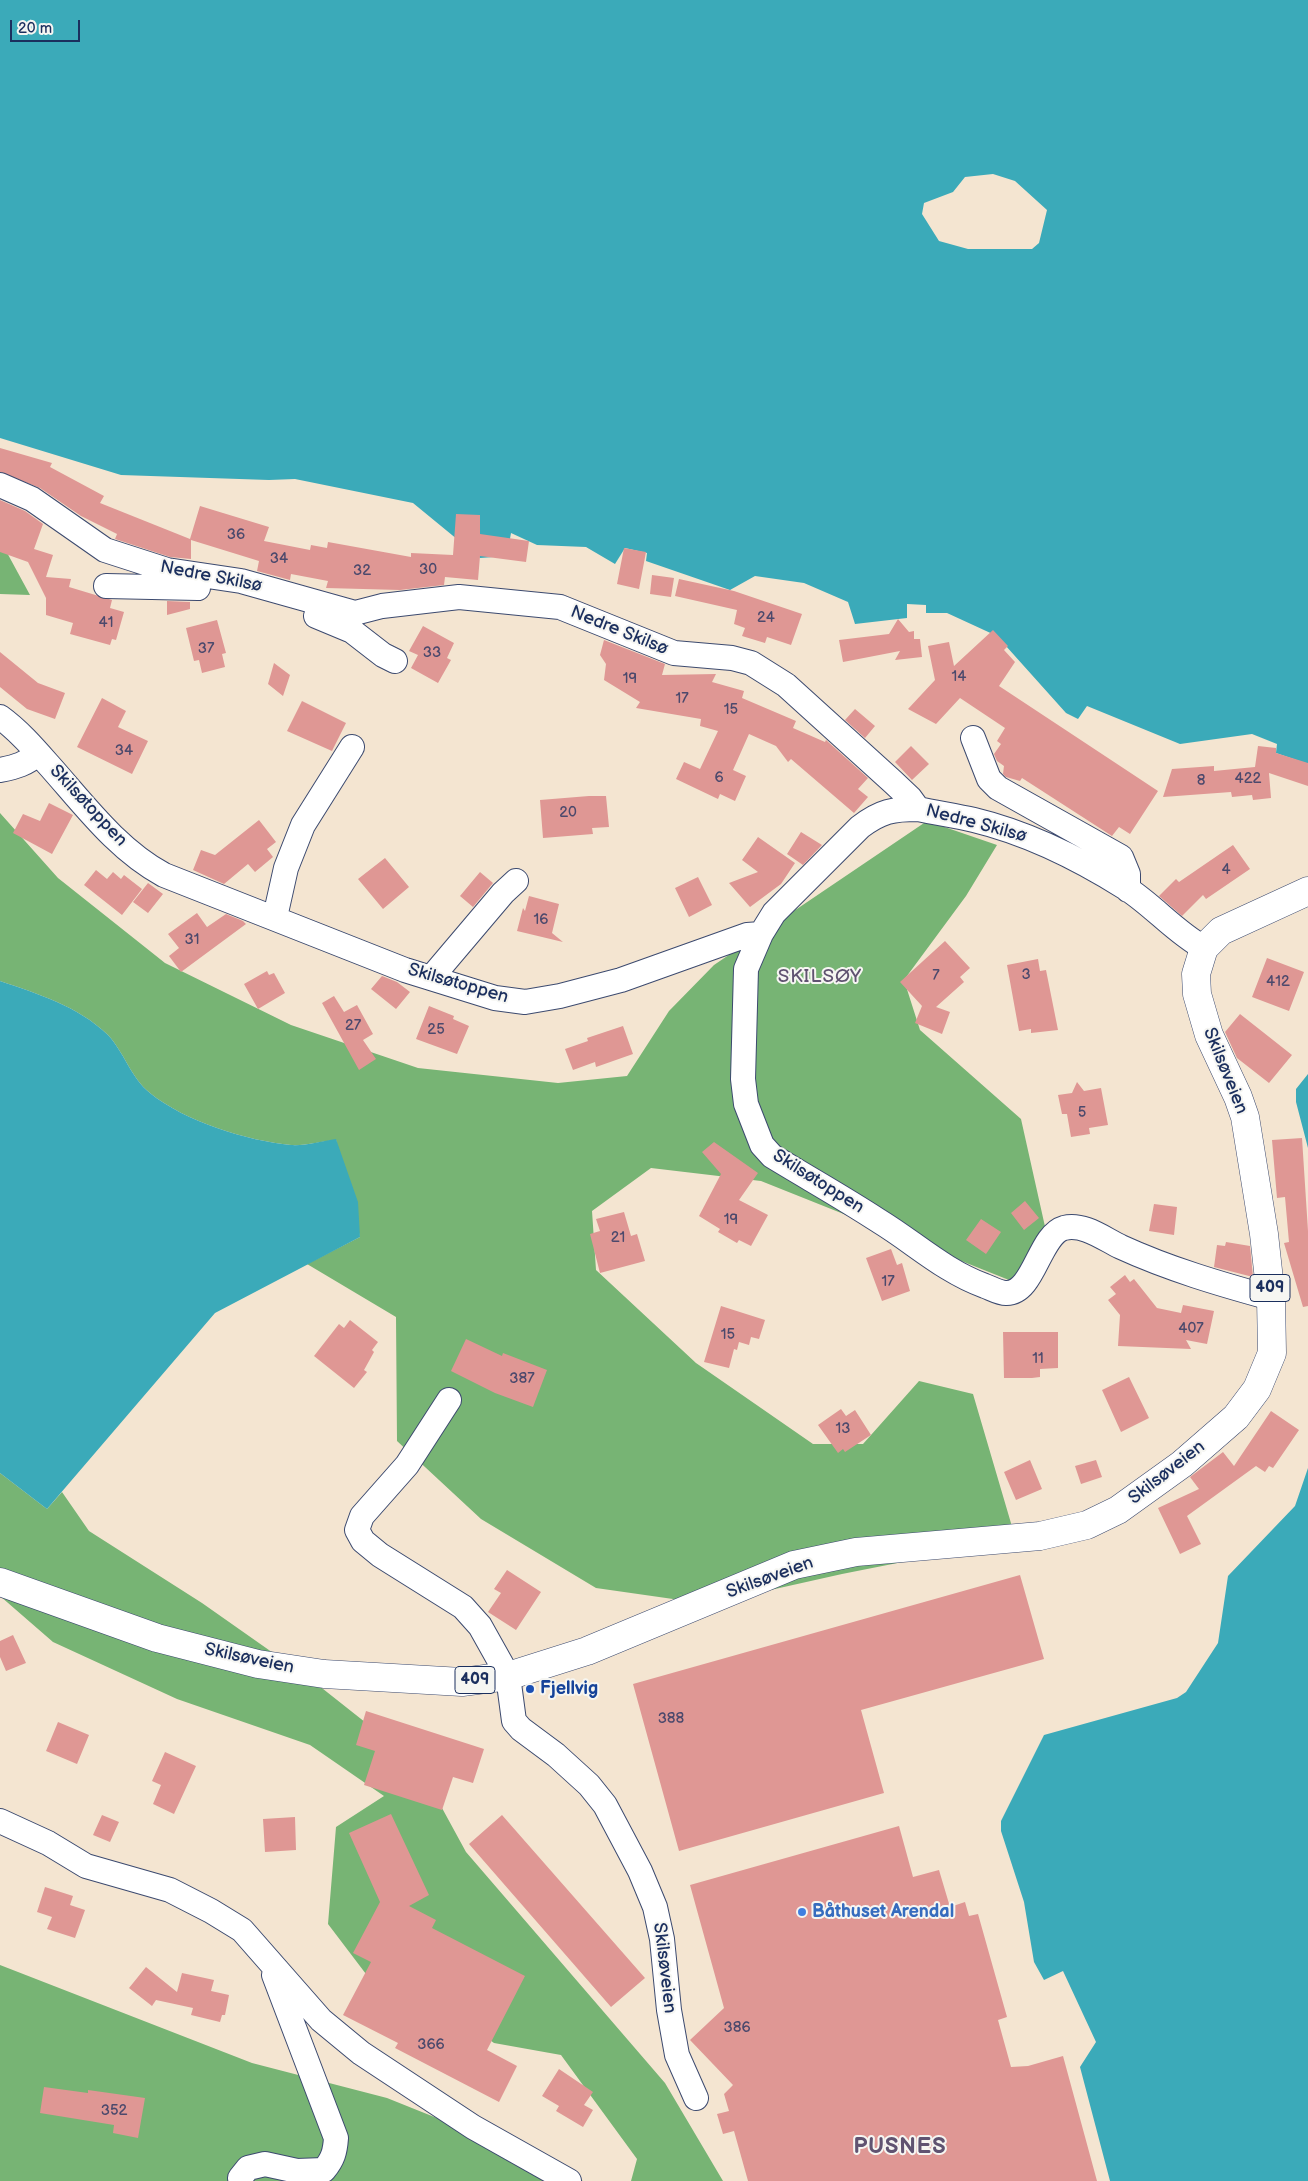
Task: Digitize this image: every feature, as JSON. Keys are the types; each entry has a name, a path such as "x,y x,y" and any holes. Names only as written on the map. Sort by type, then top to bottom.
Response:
{"main road":[{"name":"Skilsøveien","path":"0,1582 156,1638 258,1664 324,1674 462,1682 508,1676 587,1651 794,1565 856,1552 1040,1536 1087,1525 1118,1510 1189,1458 1236,1417 1257,1389 1272,1353 1271,1298 1264,1234 1245,1117 1238,1097 1209,1035 1197,994 1196,974 1204,948 1221,931 1308,891"}],"street":[{"name":"Nedre Skilsø","path":"0,485 32,499 105,550 167,570 241,581 292,600 355,613 382,606 459,597 560,607 674,653 732,658 751,663 786,685 893,782 910,798 918,809 975,820 1036,840 1077,860 1128,890 1188,939 1204,948"},
{"path":"106,586 193,587 292,600 352,631 383,655 395,661"},
{"name":"Skilsøtoppen","path":"0,717 38,753 116,839 148,866 164,875 275,917 405,970 495,998 525,1002 560,996 621,980 747,935 761,934"},
{"path":"973,738 989,779 998,788 1121,857 1128,874 1128,890"},
{"path":"275,917 286,868 303,825 352,747"},
{"name":"Skilsøtoppen","path":"0,770 17,767 30,761 38,753"},
{"name":"Skilsøtoppen","path":"918,809 891,809 871,818 774,913 761,934 746,969 743,1079 746,1104 762,1145 772,1156 870,1214 942,1267 968,1280 1005,1293 1012,1292 1033,1273 1051,1237 1064,1228 1078,1228 1095,1233 1171,1267 1223,1285 1271,1298"},
{"path":"431,978 503,893 516,881"},
{"name":"Skilsøveien","path":"449,1400 407,1465 362,1516 357,1530 363,1541 380,1555 463,1607 480,1626 508,1676 514,1721 520,1729 556,1755 589,1785 605,1805 640,1871 655,1906 662,1939 669,2010 677,2055 696,2098"},
{"path":"0,1821 48,1843 86,1866 170,1890 211,1911 242,1930 321,2020 361,2053 472,2127 568,2181"},
{"path":"240,2178 248,2168 265,2164 296,2171 324,2170 333,2160 335,2152 336,2138 267,1957"}],"green space":[{"path":"0,546 5,549 30,595 0,594"},
{"path":"0,813 58,878 165,963 291,1025 418,1068 558,1083 627,1076 669,1011 714,965 927,821 997,845 966,896 904,980 920,1030 1021,1119 1050,1249 1019,1284 761,1181 651,1168 592,1211 596,1270 696,1363 813,1444 863,1444 919,1381 973,1394 1018,1547 978,1547 842,1574 708,1604 596,1588 481,1519 397,1441 396,1317 307,1264 360,1237 336,1140 296,1145 274,1143 236,1134 198,1121 164,1103 143,1087 114,1042 84,1016 57,1002 0,981"},
{"path":"0,1473 47,1509 62,1492 89,1531 202,1603 313,1681 418,1764 466,1852 665,2083 723,2181 631,2181 637,2159 561,2055 494,2043 465,2022 369,1978 328,1924 336,1827 384,1796 310,1745 177,1699 53,1642 0,1596"},
{"path":"0,1965 252,2063 387,2098 514,2149 583,2181 0,2181"}],"water":[{"path":"0,0 1308,0 1308,764 1276,753 1277,744 1252,734 1180,744 1087,706 1078,719 1066,713 997,636 947,613 926,613 926,605 907,604 907,618 855,624 848,602 804,583 755,576 730,590 646,561 647,553 625,548 615,564 586,547 537,545 511,533 507,556 480,558 413,503 295,479 269,480 121,475 0,438","holes":["993,174 1015,181 1047,210 1039,243 1032,249 968,249 939,241 922,214 924,203 953,192 965,177"]},
{"path":"0,981 57,1002 84,1016 114,1042 143,1087 164,1103 198,1121 236,1134 274,1143 296,1145 336,1139 358,1202 360,1237 215,1313 47,1509 0,1473"},
{"path":"1308,1074 1308,1148 1296,1102 1296,1089"},
{"path":"1308,1468 1308,2181 1110,2181 1080,2067 1096,2042 1063,1971 1044,1980 1034,1962 1024,1902 1001,1831 1001,1821 1044,1735 1177,1698 1186,1692 1218,1643 1228,1576 1295,1506"}],"building":[{"path":"0,448 52,463 50,467 104,496 100,503 190,539 200,506 269,527 264,541 310,550 311,545 327,548 328,542 411,557 411,553 453,555 456,514 480,515 480,534 529,541 526,562 480,556 478,580 445,577 444,585 400,590 326,588 328,581 291,574 290,580 257,571 259,561 191,540 191,559 170,557 115,539 117,534 81,516 40,488 0,472"},
{"path":"0,500 25,511 43,524 34,549 53,555 46,577 71,579 69,587 112,600 110,608 124,612 116,640 112,639 110,645 70,634 73,623 46,615 46,598 28,562 0,552"},
{"path":"624,548 646,552 639,589 617,584"},
{"path":"652,575 674,578 671,597 650,594"},
{"path":"679,579 734,591 802,614 791,645 767,637 765,643 742,636 745,628 734,624 737,610 675,596"},
{"path":"167,601 190,602 190,609 167,615"},
{"path":"898,619 909,632 914,631 914,639 920,639 922,657 895,660 900,651 843,662 839,640 889,634"},
{"path":"217,620 226,653 222,654 225,667 202,673 199,660 194,661 186,628"},
{"path":"423,626 454,643 447,658 451,660 438,683 411,668 418,655 409,651"},
{"path":"993,630 1008,646 1004,650 1015,662 999,686 1158,791 1130,834 1119,827 1112,836 1022,778 1020,781 1006,777 1003,774 1004,766 997,761 994,754 1001,744 997,741 1005,728 960,698 936,724 908,709 935,680 928,646 949,642 954,666"},
{"path":"604,640 665,664 662,675 716,674 712,682 744,691 742,698 796,721 793,728 825,742 826,740 868,778 858,789 868,797 854,813 791,759 788,762 776,746 749,734 733,770 746,776 735,801 720,794 718,799 676,779 684,762 700,769 718,731 700,726 701,719 636,708 640,702 604,680 606,664 600,655"},
{"path":"0,652 38,683 65,693 55,719 27,709 0,687"},
{"path":"274,663 290,675 283,696 268,684"},
{"path":"102,698 126,711 118,727 148,741 132,774 77,747"},
{"path":"302,701 346,723 332,751 287,731"},
{"path":"855,709 875,726 865,738 845,720"},
{"path":"911,746 929,764 912,780 895,762"},
{"path":"1258,746 1276,748 1276,753 1308,763 1308,786 1269,773 1271,798 1253,800 1252,795 1232,797 1231,792 1163,797 1172,769 1214,766 1214,771 1255,767"},
{"path":"606,796 609,827 592,828 593,834 543,838 540,800"},
{"path":"49,803 73,815 52,854 13,833 23,814 40,821"},
{"path":"259,820 276,842 267,849 273,857 255,872 248,864 224,884 193,870 201,850 215,855"},
{"path":"801,832 822,845 803,865 787,854"},
{"path":"758,837 795,863 781,884 750,907 729,883 758,872 742,860"},
{"path":"1233,845 1250,869 1206,899 1203,895 1182,916 1159,896 1176,879 1179,882"},
{"path":"385,858 409,887 383,909 358,879"},
{"path":"96,870 107,879 113,872 121,879 124,875 142,889 122,915 84,885"},
{"path":"480,872 493,883 473,907 460,896"},
{"path":"698,877 712,905 689,917 675,888"},
{"path":"148,883 163,894 148,913 133,902"},
{"path":"529,896 559,904 552,933 563,942 517,931 523,908 525,911"},
{"path":"197,913 207,927 226,914 246,924 181,972 169,956 179,948 168,934"},
{"path":"945,941 970,968 960,977 964,982 936,1007 950,1012 942,1034 915,1023 922,1006 900,982"},
{"path":"1267,958 1304,972 1289,1011 1252,997"},
{"path":"1038,959 1040,971 1046,970 1058,1030 1031,1033 1031,1029 1019,1031 1007,965"},
{"path":"267,971 269,975 274,973 285,993 258,1009 244,984"},
{"path":"382,976 397,982 410,992 396,1009 371,989"},
{"path":"334,996 344,1012 357,1005 373,1034 363,1040 376,1059 359,1070 322,1003"},
{"path":"429,1006 454,1016 453,1019 469,1026 457,1054 416,1039"},
{"path":"1240,1014 1292,1055 1269,1083 1237,1058 1225,1032"},
{"path":"623,1026 633,1054 596,1067 595,1062 573,1070 565,1049 588,1041 587,1038"},
{"path":"1077,1082 1084,1091 1101,1088 1108,1125 1089,1128 1090,1134 1071,1137 1067,1114 1062,1114 1058,1095 1072,1093"},
{"path":"1302,1138 1308,1231 1308,1306 1303,1307 1284,1243 1289,1242 1285,1197 1277,1198 1272,1140"},
{"path":"714,1142 758,1173 739,1200 768,1215 751,1246 739,1240 737,1243 718,1232 720,1229 699,1216 721,1174 702,1152"},
{"path":"1025,1201 1039,1218 1024,1230 1011,1213"},
{"path":"1154,1204 1177,1207 1174,1235 1149,1231"},
{"path":"624,1212 631,1236 637,1234 645,1261 600,1273 590,1234 600,1231 596,1219"},
{"path":"981,1219 1001,1232 986,1254 966,1240"},
{"path":"1226,1242 1250,1246 1253,1277 1214,1267 1217,1245 1225,1246"},
{"path":"891,1249 897,1265 902,1263 910,1291 882,1301 866,1258"},
{"path":"1125,1275 1130,1282 1134,1279 1157,1308 1181,1313 1183,1305 1214,1311 1207,1344 1186,1340 1191,1349 1118,1346 1120,1315 1108,1300 1116,1294 1110,1287"},
{"path":"721,1306 765,1320 759,1339 751,1337 749,1345 739,1342 737,1350 734,1349 729,1368 704,1362"},
{"path":"350,1320 378,1342 372,1350 374,1352 364,1370 367,1372 354,1388 314,1356 339,1324 344,1328"},
{"path":"1003,1332 1058,1332 1058,1368 1040,1369 1040,1377 1004,1378"},
{"path":"466,1339 502,1356 503,1353 547,1370 533,1407 495,1393 451,1371"},
{"path":"1129,1377 1149,1418 1121,1432 1102,1390"},
{"path":"841,1409 846,1416 855,1410 871,1435 845,1452 843,1449 838,1453 818,1425"},
{"path":"1271,1411 1299,1430 1273,1468 1269,1466 1265,1472 1256,1466 1187,1516 1201,1544 1180,1554 1158,1508 1199,1489 1190,1477 1223,1452 1234,1466"},
{"path":"1030,1460 1042,1489 1016,1500 1004,1472"},
{"path":"1096,1460 1102,1477 1081,1484 1075,1466"},
{"path":"507,1570 541,1592 516,1630 488,1612 501,1593 494,1589"},
{"path":"1020,1575 1044,1659 861,1710 884,1793 679,1851 633,1684"},
{"path":"13,1635 26,1663 6,1671 0,1657 0,1641"},
{"path":"366,1711 484,1749 473,1783 453,1777 442,1810 364,1785 375,1751 356,1745"},
{"path":"58,1722 89,1735 77,1764 46,1751"},
{"path":"165,1752 196,1766 174,1814 153,1804 161,1785 152,1781"},
{"path":"391,1814 429,1895 409,1906 436,1920 432,1928 525,1976 487,2050 517,2066 499,2102 395,2048 398,2043 343,2015 371,1962 353,1953 380,1902 349,1833"},
{"path":"102,1815 119,1822 110,1842 93,1835"},
{"path":"502,1815 645,1978 611,2007 469,1844"},
{"path":"295,1817 296,1850 265,1852 263,1819"},
{"path":"899,1826 913,1877 939,1870 950,1907 965,1902 969,1916 978,1914 1007,2017 998,2020 1011,2067 1028,2066 1063,2056 1097,2181 748,2181 734,2131 723,2134 717,2114 729,2111 724,2094 733,2085 690,2040 724,2008 690,1885"},
{"path":"45,1887 73,1896 70,1905 85,1910 75,1938 47,1929 52,1917 37,1912"},
{"path":"146,1967 177,1992 182,1973 214,1980 211,1991 229,1995 225,2015 222,2015 220,2022 191,2015 193,2008 156,2000 152,2006 129,1988"},
{"path":"559,2069 593,2092 584,2105 593,2110 583,2127 556,2111 559,2106 542,2096"},
{"path":"44,2087 88,2093 88,2090 145,2098 138,2138 113,2133 114,2125 40,2113"}],"place":[{"name":"Fjellvig","path":"530,1689"},
{"name":"Båthuset Arendal","path":"802,1912"}],"district":[{"name":"SKILSØY","path":"820,977"},
{"name":"PUSNES","path":"900,2147"}]}
